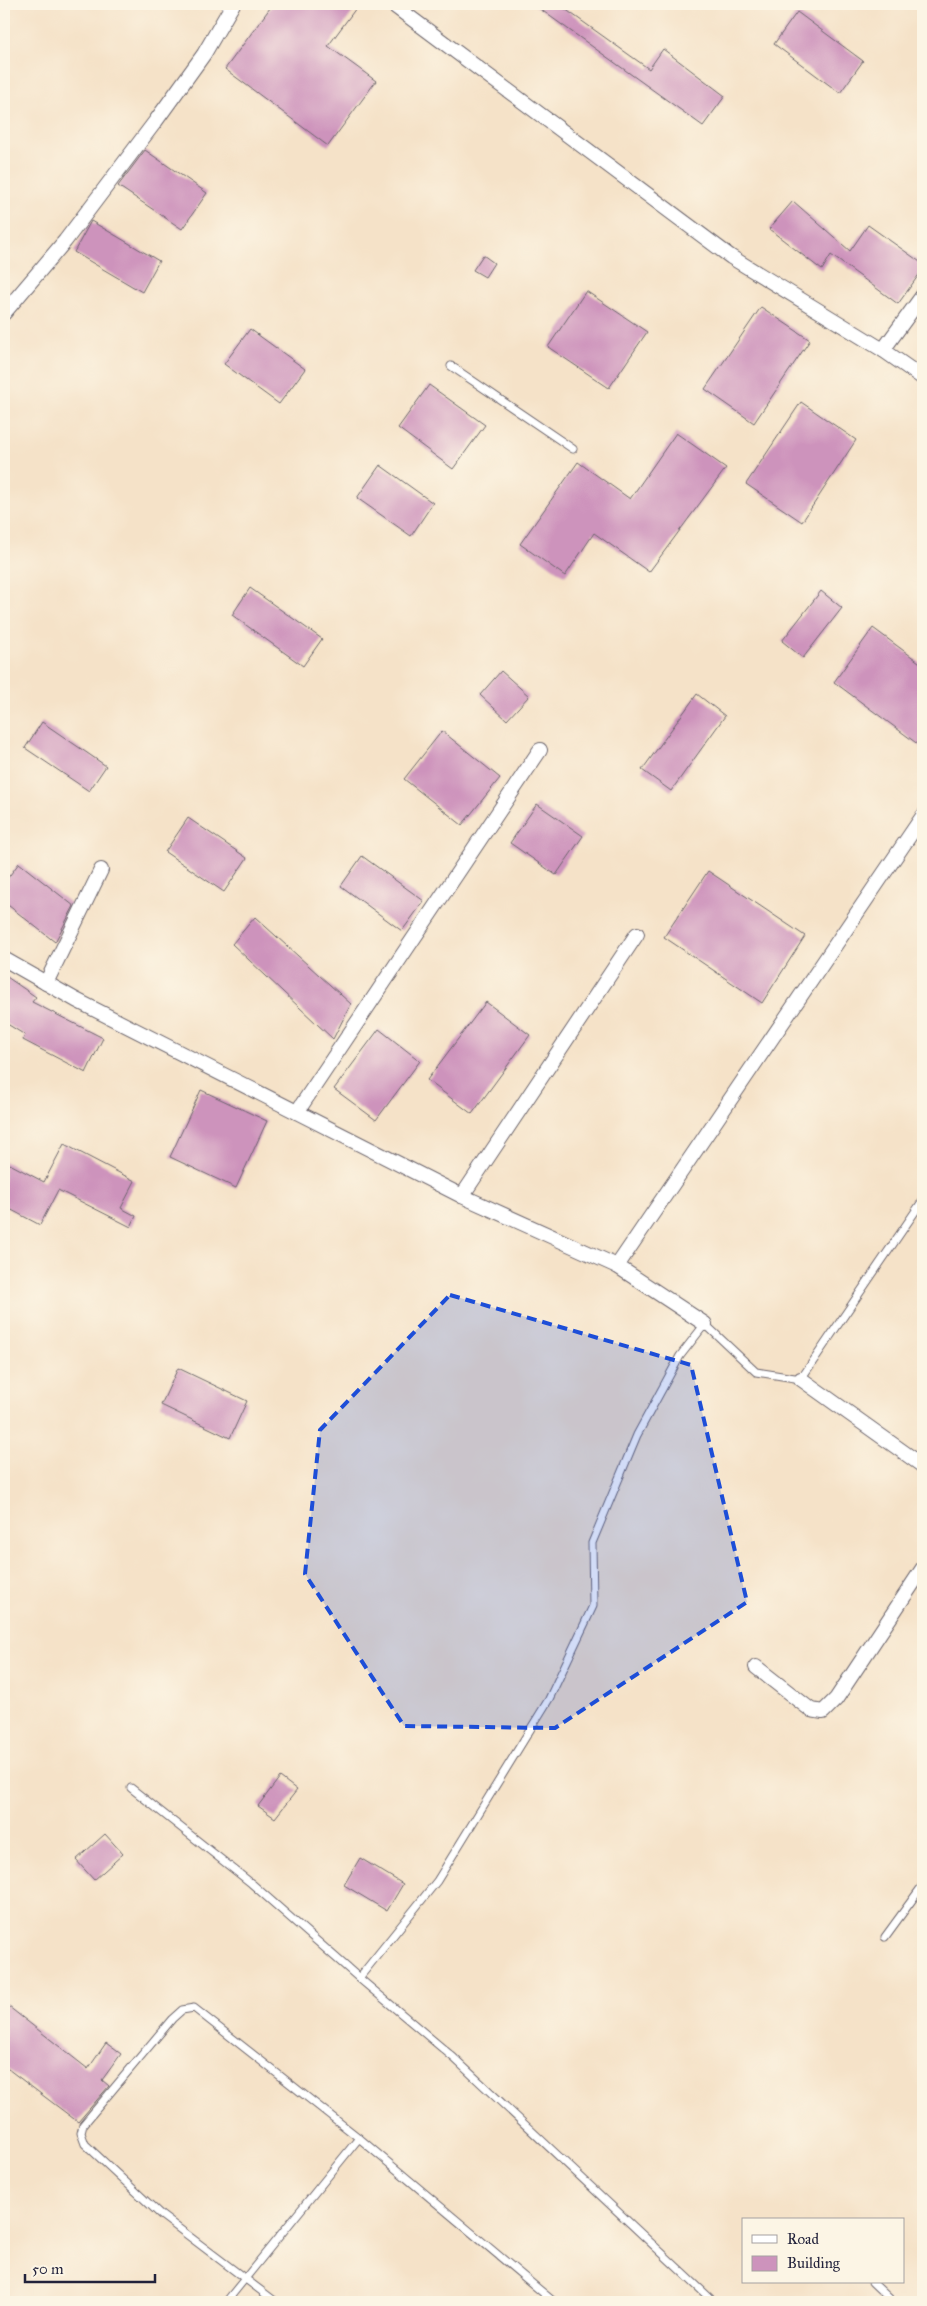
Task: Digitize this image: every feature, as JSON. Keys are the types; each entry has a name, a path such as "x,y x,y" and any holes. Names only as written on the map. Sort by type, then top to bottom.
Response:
{"street":[{"path":"4,313 65,241 155,122 204,54 232,4"},
{"path":"392,4 731,257 883,350 923,378"},
{"path":"883,350 923,296"},
{"path":"297,1112 540,750"},
{"path":"618,1266 923,816"},
{"path":"46,983 101,870"},
{"path":"462,1196 637,934"},
{"path":"4,959 46,983 462,1196 618,1266 705,1324"},
{"path":"801,1379 923,1466"},
{"path":"756,1667 811,1710 823,1712 836,1699 923,1568"}],"lane":[{"path":"451,366 573,449"},
{"path":"359,1978 437,1881 549,1699 593,1606 592,1543 637,1434 680,1356 705,1324 756,1372 801,1379 923,1200"},
{"path":"131,1788 251,1883 454,2058 714,2302"},
{"path":"885,1937 923,1886"},
{"path":"276,2302 161,2215 85,2144 80,2133 83,2125 172,2019 182,2010 194,2008 359,2138 554,2302"},
{"path":"226,2302 359,2138"},
{"path":"874,2284 893,2302"}],"highlighted area":[{"path":"450,1295 691,1365 747,1602 555,1728 404,1726 305,1574 320,1430"}],"building":[{"path":"273,4 359,4 328,46 376,81 328,146 225,69"},
{"path":"533,4 558,4 649,69 663,49 725,96 703,126"},
{"path":"797,12 863,61 840,93 774,44"},
{"path":"145,150 207,193 182,229 118,186"},
{"path":"793,201 850,251 868,225 923,264 923,269 898,304 831,255 822,270 769,229"},
{"path":"91,221 159,261 142,292 74,252"},
{"path":"483,255 494,263 485,277 473,270"},
{"path":"586,291 647,332 609,388 548,347"},
{"path":"761,307 810,340 754,423 705,389"},
{"path":"250,329 305,369 279,404 224,364"},
{"path":"429,385 485,425 453,469 398,428"},
{"path":"801,402 856,440 802,522 746,484"},
{"path":"676,433 726,468 649,572 594,533 565,576 520,544 578,462 630,499"},
{"path":"380,465 433,503 411,536 357,498"},
{"path":"250,588 322,639 303,666 232,615"},
{"path":"821,591 842,608 803,658 782,641"},
{"path":"873,628 923,665 923,748 834,682"},
{"path":"501,671 529,696 507,720 480,695"},
{"path":"697,694 725,716 671,791 642,770"},
{"path":"42,722 106,766 89,791 25,748"},
{"path":"442,731 500,778 462,825 404,779"},
{"path":"537,804 583,836 556,875 510,843"},
{"path":"188,818 247,858 224,892 165,852"},
{"path":"362,856 424,901 402,931 341,886"},
{"path":"19,863 74,906 55,942 4,902 4,883"},
{"path":"708,871 805,936 762,1003 664,937"},
{"path":"255,917 351,1004 333,1039 232,944"},
{"path":"4,975 36,997 32,1002 103,1038 86,1073 23,1040 25,1035 4,1022"},
{"path":"486,1002 530,1035 472,1114 427,1080"},
{"path":"379,1029 420,1061 376,1120 334,1089"},
{"path":"201,1090 267,1121 236,1188 170,1157"},
{"path":"64,1144 135,1181 121,1208 136,1216 131,1227 58,1190 40,1225 4,1206 4,1161 44,1182"},
{"path":"178,1368 247,1401 230,1438 161,1405"},
{"path":"280,1777 297,1790 275,1818 258,1806"},
{"path":"105,1834 123,1854 94,1880 76,1860"},
{"path":"360,1858 403,1884 387,1911 344,1885"},
{"path":"4,2003 88,2069 106,2043 121,2054 102,2080 109,2086 78,2122 4,2066"}]}
